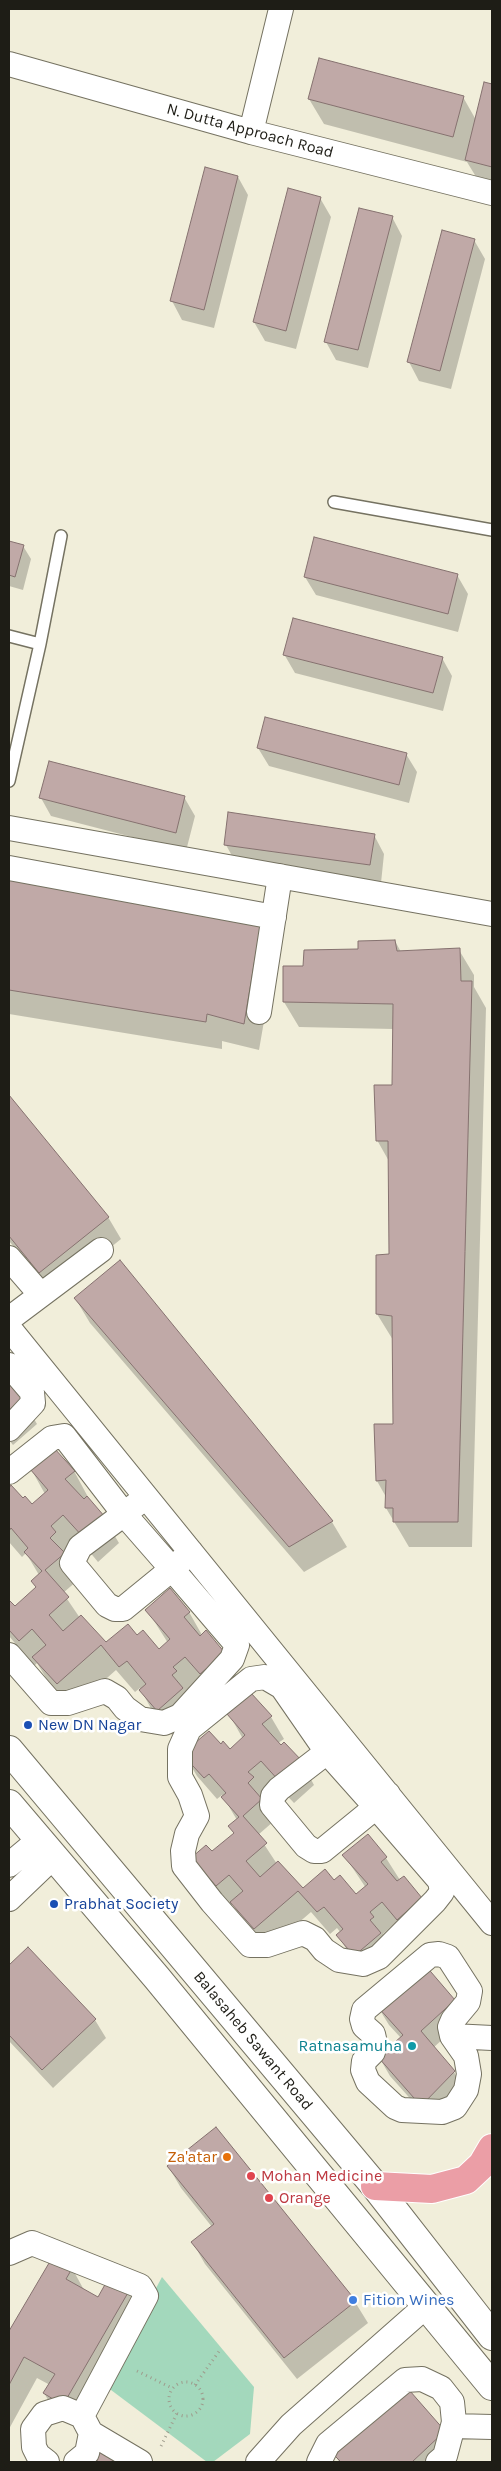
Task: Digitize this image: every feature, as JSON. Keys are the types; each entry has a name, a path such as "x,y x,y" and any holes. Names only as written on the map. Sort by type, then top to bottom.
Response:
{"main road":[{"name":"Balasaheb Sawant Road","path":"9,1750 375,2186 492,2336"},
{"path":"12,1808 46,1794"},
{"name":"Balasaheb Sawant Road","path":"12,1808 157,1978 492,2386"},
{"path":"375,2186 432,2189 466,2180 482,2165 492,2148"}],"street":[{"path":"251,132 281,9"},
{"name":"N. Dutta Approach Road","path":"9,64 251,132 492,193"},
{"path":"9,828 492,914"},
{"path":"9,868 274,917"},
{"path":"259,1012 280,876"},
{"path":"9,1319 101,1250"},
{"path":"9,1258 41,1295"},
{"path":"9,1328 191,1552 336,1746"},
{"path":"9,1365 32,1392 33,1402 9,1429"},
{"path":"9,1472 52,1438 64,1436 124,1514 237,1645 232,1659 180,1716 164,1723 140,1719 125,1708 117,1698 105,1691 68,1703 51,1703 9,1655"},
{"path":"147,1498 80,1547 72,1563 107,1605 115,1609 123,1609 191,1552"},
{"path":"382,1801 440,1882 442,1892 435,1901 379,1957 363,1964 339,1960 324,1950 315,1939 303,1933 267,1945 250,1945 184,1866 183,1852 187,1834 197,1816 190,1795 180,1777 180,1749 189,1729 251,1679 265,1677 282,1688 336,1746 382,1801 492,1923"},
{"path":"336,1746 273,1796 272,1804 306,1846 322,1851 382,1801"},
{"path":"9,1865 46,1848"},
{"path":"9,1899 46,1848"},
{"path":"430,1954 448,1957 470,1991 468,2002 453,2020 450,2027 452,2036 466,2056 469,2074 466,2090 455,2107 442,2112 428,2113 402,2110 395,2107 368,2082 363,2070 364,2061 373,2052 375,2042 373,2034 364,2026 362,2019 364,2010 430,1954"},
{"path":"452,2036 492,2038"},
{"path":"9,2253 32,2243 140,2286 146,2296 112,2358 86,2425 87,2453 76,2462"},
{"path":"258,2462 291,2425 426,2306"},
{"path":"319,2462 328,2444 405,2380 422,2379 441,2388 452,2402 453,2426 445,2456 438,2462"},
{"path":"46,2462 34,2447 33,2429 44,2414 63,2408 86,2425 148,2458"},
{"path":"453,2426 492,2427"}],"lane":[{"path":"334,502 492,530"},
{"path":"9,781 40,644 61,536"},
{"path":"9,636 40,644"}],"path":[{"path":"195,2385 220,2350"},
{"path":"112,2358 172,2388"},
{"path":"185,2382 195,2385 203,2398 199,2408 186,2416 177,2413 170,2404 172,2388 185,2382"},
{"path":"148,2458 177,2413"}],"green space":[{"path":"162,2277 254,2387 250,2434 213,2462 207,2462 107,2387 119,2357"}],"building":[{"path":"319,58 464,96 453,137 308,99"},
{"path":"484,82 492,84 492,167 465,160"},
{"path":"205,167 238,176 204,310 170,301"},
{"path":"288,188 321,197 286,331 253,322"},
{"path":"359,208 393,216 358,350 324,342"},
{"path":"442,230 475,239 440,371 407,362"},
{"path":"314,537 458,574 448,614 304,577"},
{"path":"9,541 24,545 15,577 9,575"},
{"path":"293,618 443,657 433,693 283,655"},
{"path":"265,717 407,753 399,785 257,748"},
{"path":"49,761 185,796 176,833 39,798"},
{"path":"228,812 375,834 370,865 224,845"},
{"path":"9,876 261,923 244,1024 207,1014 206,1022 9,990"},
{"path":"395,940 397,951 460,948 461,981 472,981 458,1522 393,1522 393,1508 385,1508 386,1480 376,1481 374,1424 393,1424 392,1316 376,1314 376,1255 389,1254 388,1141 376,1141 374,1085 392,1085 393,1004 283,1002 283,966 303,966 304,950 358,949 358,941"},
{"path":"9,1095 109,1217 39,1273 9,1236"},
{"path":"120,1260 333,1521 289,1547 74,1298"},
{"path":"9,1381 23,1398 9,1410"},
{"path":"54,1448 75,1471 65,1479 84,1499 87,1496 105,1517 83,1537 63,1515 51,1526 56,1532 50,1538 65,1553 45,1570 69,1597 49,1615 63,1631 81,1615 106,1642 128,1624 137,1635 143,1630 159,1649 170,1639 145,1610 170,1588 190,1612 184,1617 200,1636 206,1630 225,1653 200,1674 185,1657 173,1667 177,1671 172,1675 183,1688 157,1711 139,1690 146,1684 127,1661 119,1667 101,1645 57,1684 32,1657 46,1645 32,1629 19,1641 9,1630 9,1600 15,1606 36,1587 31,1581 42,1571 24,1552 28,1548 11,1528 9,1531 9,1488 11,1485 23,1498 25,1496 32,1504 48,1490 30,1469"},
{"path":"251,1693 272,1716 262,1724 281,1745 284,1742 303,1762 280,1782 261,1761 248,1772 254,1777 248,1783 262,1799 243,1816 267,1843 246,1861 260,1877 278,1861 303,1888 325,1869 334,1880 340,1875 356,1894 368,1884 342,1855 368,1834 387,1857 381,1862 397,1881 404,1876 422,1898 397,1920 382,1902 370,1912 374,1917 370,1920 381,1933 354,1956 336,1935 343,1929 324,1907 317,1912 298,1891 254,1929 230,1902 243,1891 229,1875 216,1886 191,1858 206,1845 212,1851 234,1833 228,1826 239,1817 221,1797 226,1793 209,1774 204,1778 182,1754 209,1731 221,1744 223,1741 230,1749 245,1735 227,1714"},
{"path":"28,1947 96,2019 42,2070 9,2035 9,1965"},
{"name":"Ratnasamuha","path":"425,1965 455,2000 421,2031 455,2071 421,2106 378,2057 403,2035 377,2006"},
{"path":"216,2127 356,2301 284,2358 191,2242 214,2224 167,2166"},
{"path":"52,2258 73,2267 66,2279 98,2297 107,2281 129,2291 63,2405 43,2393 55,2374 24,2357 9,2385 9,2331"},
{"path":"410,2391 445,2431 412,2462 341,2462 333,2454"},
{"path":"95,2446 123,2462 94,2462"}],"place":[{"name":"New DN Nagar","path":"28,1725"},
{"name":"Prabhat Society","path":"54,1904"},
{"name":"Ratnasamuha","path":"412,2046"},
{"name":"Za'atar","path":"227,2157"},
{"name":"Mohan Medicine","path":"251,2176"},
{"name":"Orange","path":"269,2198"},
{"name":"Fition Wines","path":"353,2300"}]}
